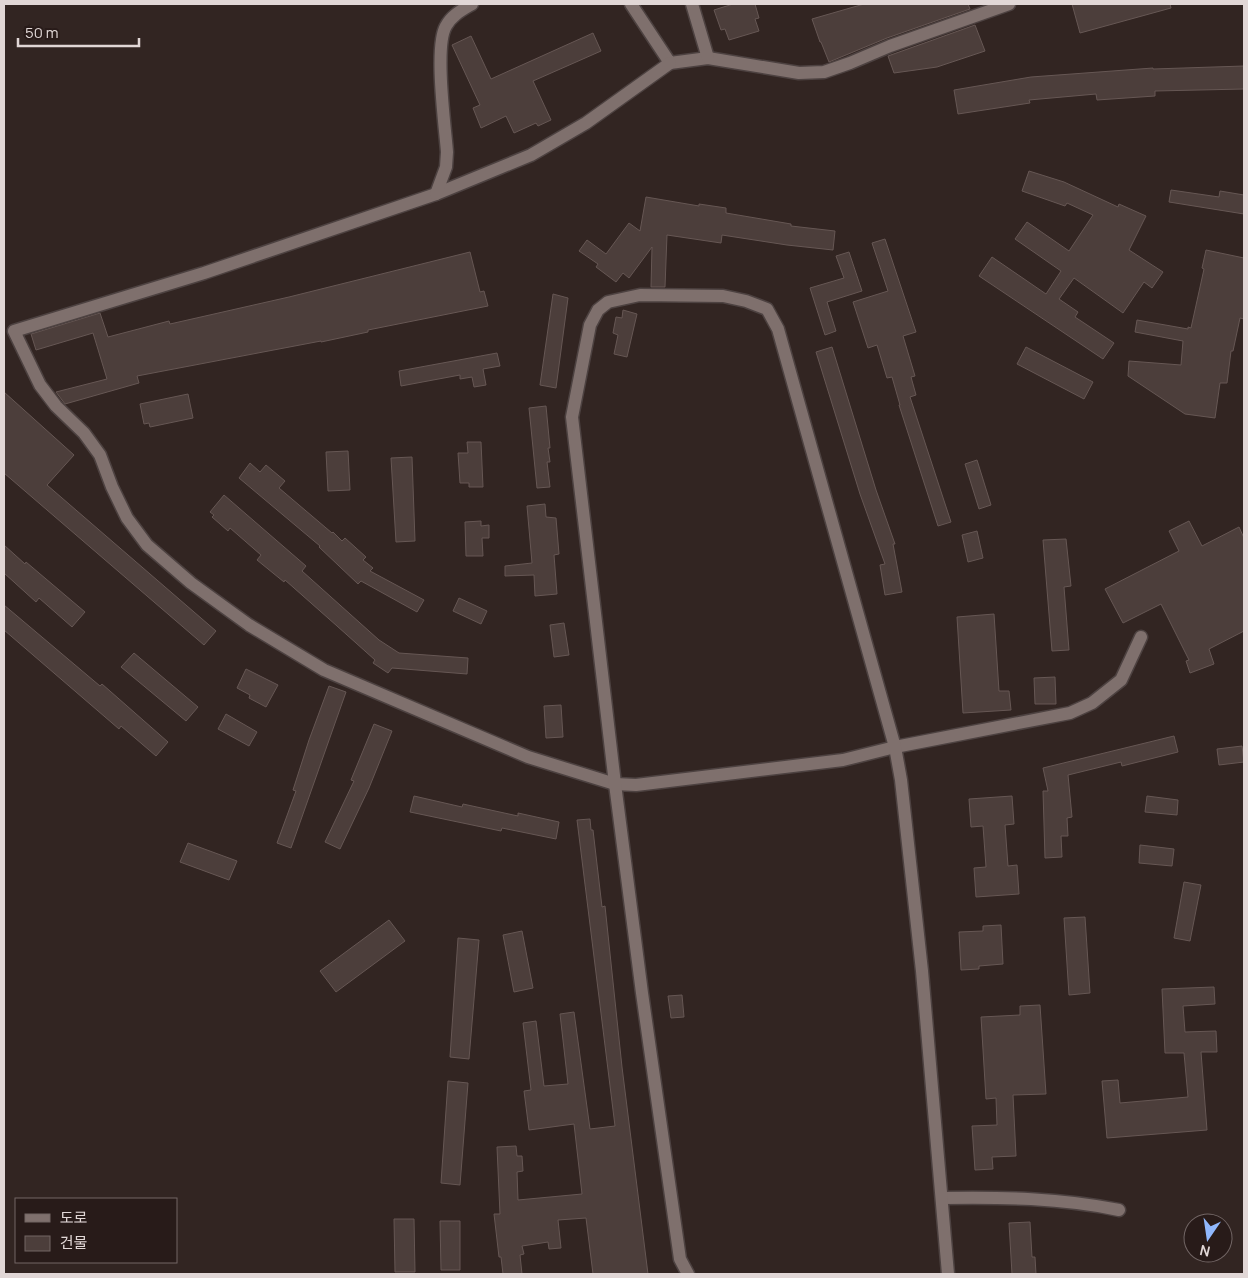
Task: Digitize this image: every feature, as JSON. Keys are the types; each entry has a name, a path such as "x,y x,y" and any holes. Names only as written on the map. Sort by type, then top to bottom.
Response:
{"street":[{"path":"436,194 446,167 447,152 441,62 442,38 445,26 454,14 472,4"},
{"path":"631,4 670,64"},
{"path":"692,4 708,58"},
{"path":"1009,4 890,46 824,72 799,73 708,58 670,64 586,122 531,154 436,194 204,274 14,331 40,385 56,406 84,433 100,455 112,487 127,518 147,545 191,583 250,625 324,670 528,757 615,784 636,785 843,760 895,747 1070,713 1092,703 1121,680 1141,637"},
{"path":"688,1274 680,1259 642,993 615,784 572,417 590,325 598,310 608,302 640,295 724,296 746,300 766,309 778,329 895,747 922,972 948,1274"},
{"path":"942,1198 1006,1197 1086,1204 1119,1210"}],"building":[{"path":"733,4 755,4 759,18 755,19 759,31 729,40 725,29 721,30 714,10"},
{"path":"864,4 968,4 970,9 887,38 829,62 812,19"},
{"path":"1072,4 1170,4 1171,8 1080,33"},
{"path":"975,25 985,51 937,67 894,73 888,56"},
{"path":"593,33 601,51 533,81 551,120 538,126 536,123 514,133 506,116 481,128 473,108 480,105 452,45 471,36 491,79"},
{"path":"1244,66 1244,89 1155,91 1155,96 1097,100 1096,94 1029,100 1030,103 958,114 954,90 1031,77 1153,68"},
{"path":"1029,171 1064,182 1118,207 1119,204 1146,216 1129,250 1163,272 1152,288 1144,282 1123,313 1074,278 1059,299 1078,312 1075,317 1114,343 1103,359 979,276 992,257 1046,294 1061,271 1015,239 1027,222 1069,251 1093,215 1067,203 1065,206 1022,191"},
{"path":"1171,190 1219,197 1220,191 1244,195 1244,214 1169,202"},
{"path":"646,197 699,206 699,204 726,208 726,213 791,224 791,226 835,231 833,250 722,235 721,243 667,235 665,287 651,287 652,247 629,278 623,273 616,282 596,267 598,264 579,251 587,240 606,254 629,223 640,231"},
{"path":"885,239 916,332 903,336 915,376 911,377 916,395 910,397 951,522 938,526 899,405 892,377 887,378 877,345 868,348 853,302 888,291 872,243"},
{"path":"1206,250 1244,258 1244,319 1240,318 1233,351 1231,351 1227,383 1220,383 1215,418 1185,414 1128,376 1129,361 1181,365 1183,341 1135,332 1137,320 1191,328 1204,269 1202,268"},
{"path":"470,252 480,292 484,291 488,306 368,330 368,332 321,342 137,376 139,383 65,404 56,392 107,379 93,333 36,350 31,334 100,313 108,337 169,321 170,324 289,297"},
{"path":"849,252 862,291 827,302 836,331 825,335 810,288 844,278 836,256"},
{"path":"553,294 568,298 556,388 540,385"},
{"path":"623,310 637,314 627,357 614,354 618,335 613,333 616,317 622,318"},
{"path":"832,347 876,490 895,544 893,544 902,592 885,595 880,565 885,564 860,494 816,352"},
{"path":"1026,347 1093,382 1084,399 1017,364"},
{"path":"497,353 500,366 483,369 486,385 474,387 472,377 460,379 460,375 401,386 399,371"},
{"path":"4,392 74,455 47,485 216,631 204,645 4,473"},
{"path":"188,394 193,418 150,427 149,423 144,424 140,404"},
{"path":"546,406 550,448 548,448 550,462 547,462 550,487 537,488 529,408"},
{"path":"467,442 481,442 483,487 469,487 469,483 460,483 458,453 468,453"},
{"path":"348,451 350,490 328,491 326,452"},
{"path":"412,457 415,541 396,542 391,458"},
{"path":"977,460 991,505 979,509 965,464"},
{"path":"250,463 260,472 266,465 285,481 279,488 342,541 345,538 366,557 363,560 373,568 370,571 424,600 417,612 361,581 358,584 320,546 239,478"},
{"path":"224,495 306,566 302,571 379,640 399,653 468,658 467,674 392,668 388,673 373,663 375,660 337,626 285,580 284,582 257,560 261,555 230,528 228,531 212,517 214,515 210,512"},
{"path":"545,504 546,517 556,518 559,554 554,555 557,594 535,596 534,575 505,576 505,566 532,563 527,506"},
{"path":"481,521 481,526 489,525 489,538 482,538 483,556 466,556 465,522"},
{"path":"1189,521 1202,546 1239,527 1244,538 1244,631 1209,649 1214,664 1190,673 1186,661 1189,660 1161,604 1123,623 1105,589 1179,551 1169,531"},
{"path":"977,531 983,558 968,562 962,535"},
{"path":"1066,539 1071,586 1064,587 1069,650 1052,651 1043,540"},
{"path":"4,545 85,612 72,627 39,598 36,602 4,573"},
{"path":"459,598 487,611 481,624 453,611"},
{"path":"4,605 100,686 102,684 168,742 156,756 121,726 119,729 4,630"},
{"path":"994,614 999,691 1009,691 1011,710 963,713 957,617"},
{"path":"564,623 569,655 554,657 550,625"},
{"path":"134,653 198,707 186,721 121,667"},
{"path":"246,669 278,685 266,707 249,698 250,695 237,688"},
{"path":"1055,677 1056,704 1035,704 1034,678"},
{"path":"329,686 346,692 291,848 277,843 296,791 293,790 309,740"},
{"path":"561,705 563,737 546,738 544,706"},
{"path":"226,714 257,732 249,746 218,729"},
{"path":"374,724 392,731 369,788 340,849 325,842 354,781 351,780"},
{"path":"1174,736 1178,752 1122,766 1121,762 1068,775 1072,817 1067,818 1068,836 1061,836 1062,857 1045,858 1043,791 1048,791 1043,768"},
{"path":"1242,746 1244,762 1219,765 1217,749"},
{"path":"414,796 462,807 463,804 518,816 518,813 559,822 556,839 502,828 501,831 410,812"},
{"path":"1012,796 1014,824 1005,825 1008,866 1017,865 1019,894 976,897 974,868 986,867 983,826 971,827 969,799"},
{"path":"1147,796 1178,800 1177,815 1145,812"},
{"path":"590,819 602,907 605,906 622,1067 648,1274 593,1274 586,1218 558,1220 561,1248 549,1249 548,1242 522,1246 524,1254 520,1255 522,1274 503,1274 494,1214 500,1214 497,1147 516,1146 517,1156 522,1156 523,1171 517,1172 518,1200 582,1194 574,1124 529,1130 524,1091 531,1090 523,1023 536,1021 544,1086 568,1084 560,1014 574,1012 590,1129 615,1126 577,820"},
{"path":"188,843 237,861 229,880 180,862"},
{"path":"1140,845 1174,849 1172,866 1139,863"},
{"path":"1184,882 1201,885 1190,941 1174,938"},
{"path":"1085,917 1090,993 1069,995 1064,918"},
{"path":"389,920 405,941 336,992 320,971"},
{"path":"1001,925 1003,964 979,966 979,969 961,970 959,932 983,931 983,926"},
{"path":"522,931 533,988 514,992 503,935"},
{"path":"458,938 479,940 469,1059 450,1057"},
{"path":"1214,987 1215,1004 1183,1006 1185,1032 1216,1031 1217,1052 1201,1052 1207,1130 1107,1138 1102,1081 1118,1080 1120,1103 1188,1097 1184,1053 1165,1053 1162,989"},
{"path":"682,995 684,1017 671,1018 668,996"},
{"path":"1040,1005 1046,1094 1013,1095 1016,1156 992,1157 993,1169 975,1170 972,1126 997,1125 996,1098 986,1099 981,1017 1020,1015 1020,1006"},
{"path":"448,1081 468,1083 460,1185 441,1183"},
{"path":"394,1219 414,1219 415,1272 395,1272"},
{"path":"440,1221 460,1221 460,1270 441,1270"},
{"path":"1030,1222 1032,1257 1035,1257 1036,1274 1012,1274 1009,1223"}]}
